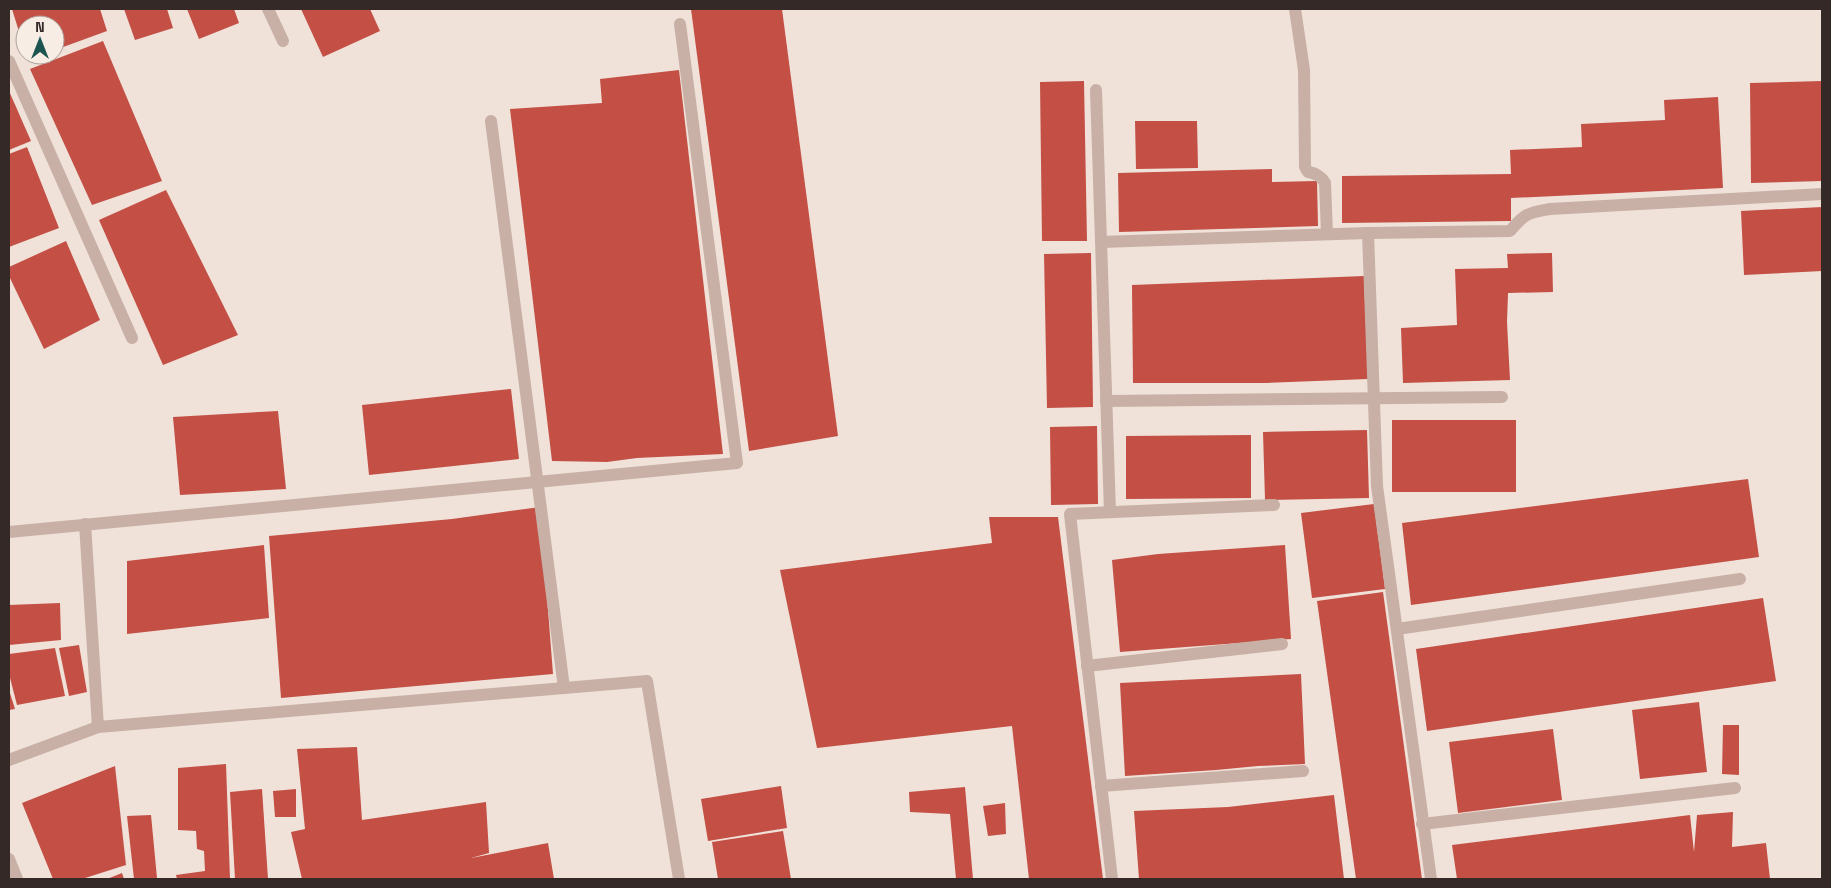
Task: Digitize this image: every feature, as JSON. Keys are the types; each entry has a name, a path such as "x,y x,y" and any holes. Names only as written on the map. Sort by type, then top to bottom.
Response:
{"street":[{"path":"268,9 283,41"},
{"path":"1295,9 1304,70 1306,167 1308,172 1322,178 1325,184 1328,234"},
{"path":"9,532 737,463 680,24"},
{"path":"9,61 132,338"},
{"path":"1096,90 1110,512"},
{"path":"491,122 564,688"},
{"path":"1101,242 1328,234 1510,231 1528,213 1550,209 1822,194"},
{"path":"1368,233 1377,486 1431,879"},
{"path":"1106,401 1502,397"},
{"path":"1112,879 1070,514 1274,505"},
{"path":"85,524 98,727"},
{"path":"1397,629 1740,579"},
{"path":"1087,666 1282,644"},
{"path":"9,760 98,727 648,681 679,879"},
{"path":"1101,786 1303,771"},
{"path":"1422,824 1735,788"},
{"path":"9,859 17,879"}],"building":[{"path":"12,9 100,9 107,31 65,46 65,15 15,15 15,19"},
{"path":"124,9 167,9 173,28 135,40"},
{"path":"187,9 234,9 239,23 199,39"},
{"path":"301,9 370,9 380,31 323,57"},
{"path":"691,9 782,9 838,436 749,451"},
{"path":"103,41 162,181 92,205 30,69 40,65 65,65 65,56"},
{"path":"679,70 723,454 637,458 607,462 552,461 510,109 602,103 600,79"},
{"path":"1084,81 1087,241 1042,241 1040,82"},
{"path":"1822,81 1822,181 1751,183 1750,83"},
{"path":"9,91 31,141 9,150"},
{"path":"1718,97 1723,188 1511,198 1511,221 1342,223 1342,176 1511,174 1510,150 1582,147 1581,124 1665,120 1664,100"},
{"path":"1135,121 1197,121 1198,168 1136,169"},
{"path":"27,147 59,228 9,247 9,154"},
{"path":"1272,169 1272,182 1317,181 1318,226 1119,232 1118,173"},
{"path":"166,190 238,335 163,365 99,220"},
{"path":"1822,207 1822,271 1744,275 1741,211"},
{"path":"66,241 100,320 44,349 9,276 9,267"},
{"path":"1091,253 1093,407 1047,408 1044,254"},
{"path":"1552,253 1553,292 1508,293 1507,322 1510,380 1403,383 1401,328 1457,325 1455,269 1508,268 1507,254"},
{"path":"1364,276 1368,379 1266,383 1133,383 1132,285"},
{"path":"511,389 519,459 369,475 362,405"},
{"path":"278,411 286,489 180,495 173,417"},
{"path":"1392,420 1516,420 1516,492 1392,492"},
{"path":"1097,426 1098,504 1051,505 1050,427"},
{"path":"1367,430 1369,498 1265,500 1263,432"},
{"path":"1251,435 1251,498 1126,499 1126,436"},
{"path":"1748,479 1759,557 1411,605 1402,523"},
{"path":"1374,504 1385,589 1312,598 1301,513"},
{"path":"540,507 553,674 281,698 269,536 452,519"},
{"path":"989,517 1058,517 1103,879 1029,879 1012,726 817,748 780,570 992,543"},
{"path":"264,545 269,618 127,634 127,561"},
{"path":"1285,545 1291,639 1120,652 1112,560 1158,554"},
{"path":"1383,592 1422,879 1356,879 1317,601"},
{"path":"1763,598 1776,681 1427,731 1416,649"},
{"path":"60,603 61,640 9,645 9,605"},
{"path":"79,645 87,692 69,696 59,648"},
{"path":"55,648 65,696 17,705 9,674 9,654"},
{"path":"1301,674 1305,764 1125,776 1120,683"},
{"path":"9,690 15,709 9,710"},
{"path":"1699,702 1707,772 1640,779 1632,710"},
{"path":"1723,725 1739,725 1739,775 1722,774"},
{"path":"1553,729 1562,800 1458,813 1449,742"},
{"path":"357,747 362,820 486,802 489,853 471,858 548,843 554,879 302,879 291,832 305,829 297,749"},
{"path":"226,764 230,879 177,879 176,875 205,871 204,851 197,849 196,831 178,830 178,768"},
{"path":"115,766 126,865 82,879 53,879 22,803"},
{"path":"781,786 787,828 708,841 701,799"},
{"path":"965,787 973,879 956,879 950,814 910,812 909,792"},
{"path":"262,789 268,879 235,879 230,792"},
{"path":"296,789 296,817 275,817 273,791"},
{"path":"1334,795 1344,879 1139,879 1134,811 1228,807"},
{"path":"1005,803 1006,834 988,836 983,806"},
{"path":"1733,812 1732,847 1766,843 1770,879 1457,879 1452,845 1690,815 1694,852 1697,815"},
{"path":"151,815 157,878 134,879 127,816"},
{"path":"783,831 791,879 718,879 712,842"},
{"path":"122,873 124,879 107,879"}]}
